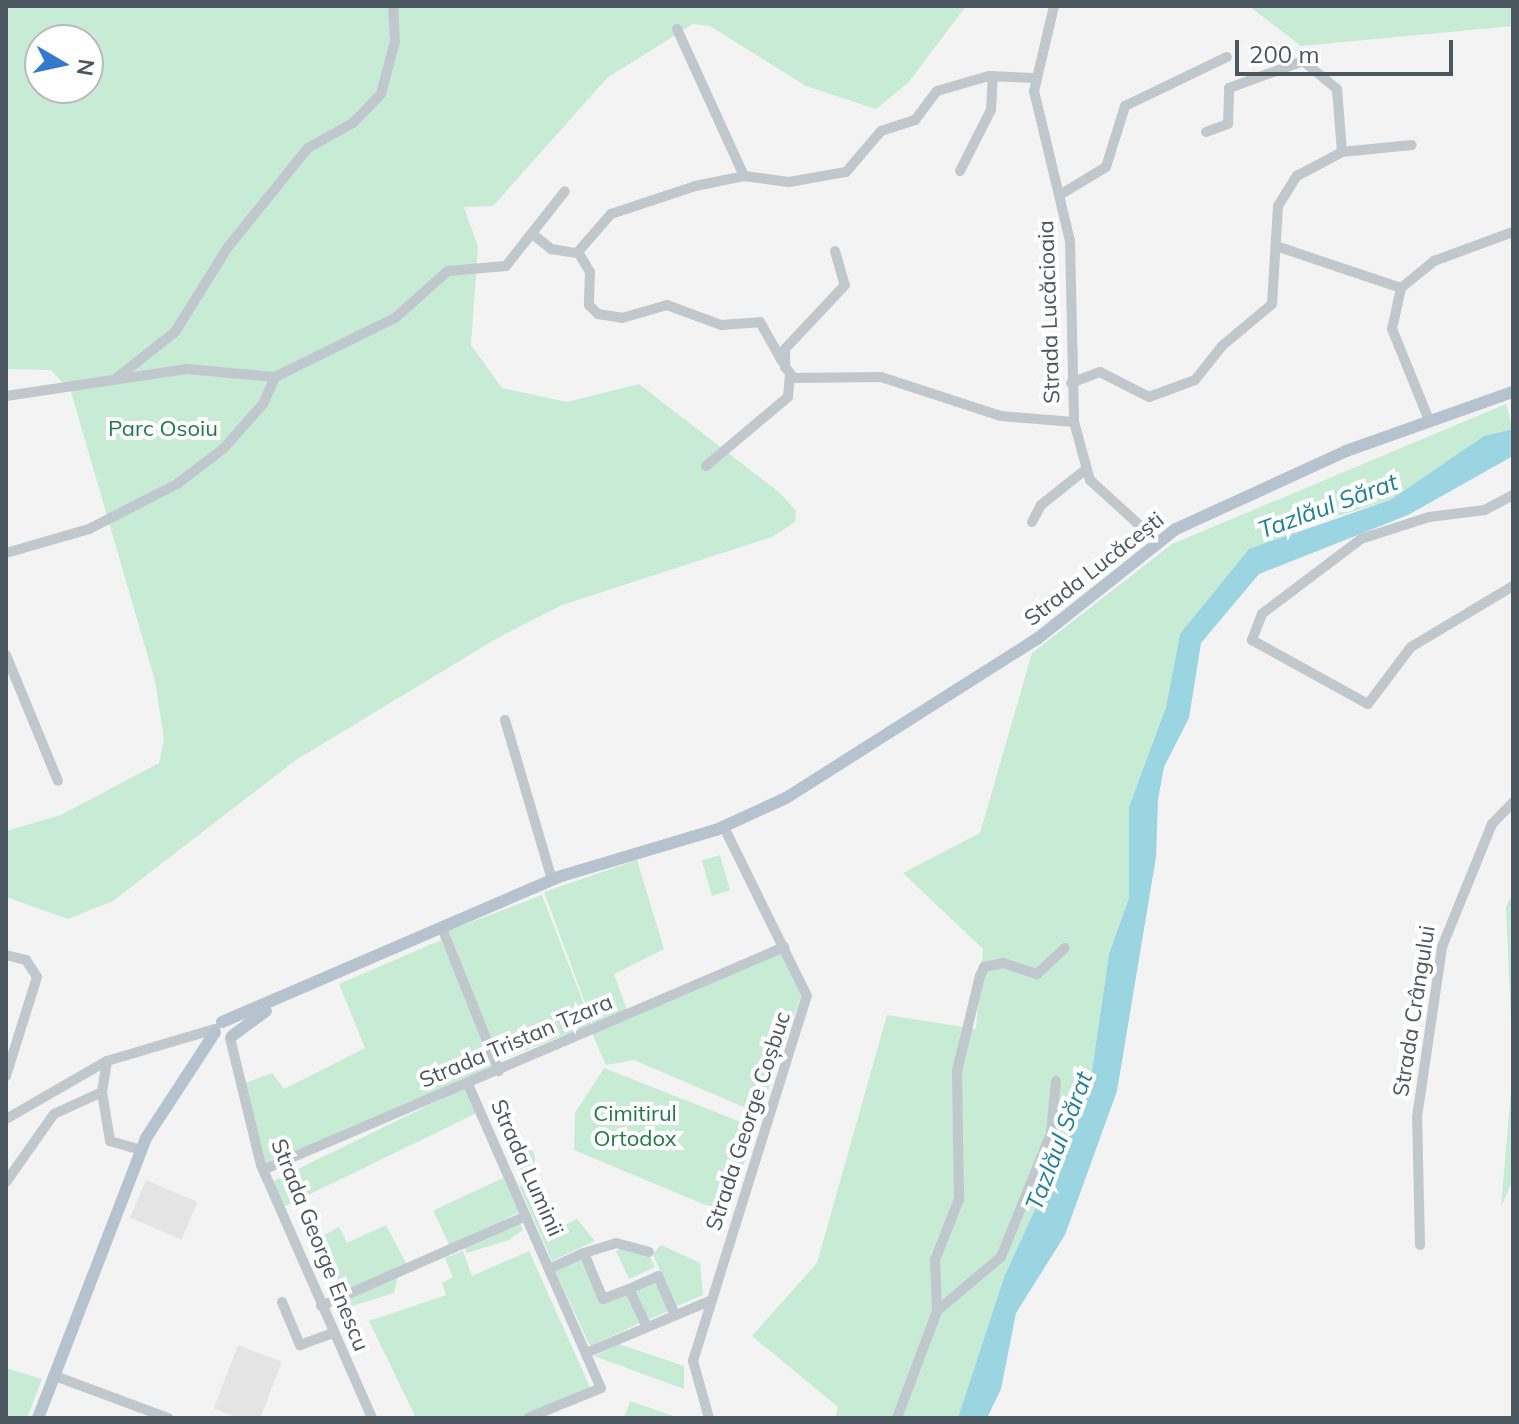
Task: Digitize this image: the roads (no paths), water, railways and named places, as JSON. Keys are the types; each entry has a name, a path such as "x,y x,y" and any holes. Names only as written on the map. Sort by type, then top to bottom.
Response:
{"main road":[{"name":"Strada Lucăcești","path":"285,999 552,880 724,827 887,739 1037,639 1159,543 1346,451 1513,392"},
{"path":"38,1418 141,1150 217,1028 285,999"},
{"path":"192,1068 285,999"},
{"path":"217,1028 230,1038"}],"street":[{"path":"117,378 175,332 228,247 308,148 353,123 381,94 395,41 393,6"},
{"name":"Strada Lucăcioaia","path":"1054,6 1035,78 1063,193 1074,422 1085,470 1103,498 1159,543"},
{"path":"677,29 744,176"},
{"path":"1063,193 1106,167 1125,106 1227,57"},
{"path":"1206,132 1228,124 1229,88 1303,61 1337,89 1342,152"},
{"path":"960,171 991,110 993,76"},
{"path":"535,236 557,251 578,252 617,211 744,176 789,182 846,172 881,131 915,120 932,94 993,76 1035,78"},
{"path":"1071,383 1100,372 1142,397 1191,383 1272,304 1276,246 1286,189 1317,162 1342,152 1412,145"},
{"path":"6,396 197,369 275,377 402,314 441,275 499,270 535,236 565,191"},
{"path":"1429,420 1392,329 1401,288 1434,261 1513,232"},
{"path":"1276,246 1401,288"},
{"path":"783,362 788,344 845,285 835,251"},
{"path":"578,252 590,272 589,305 598,314 622,318 667,305 721,325 760,322 790,375 788,397 706,466"},
{"path":"254,375 263,404"},
{"path":"790,375 826,383 881,377 1001,416 1074,422"},
{"path":"6,553 89,529 208,463 263,404 275,377"},
{"path":"1032,522 1041,505 1085,470"},
{"path":"1513,495 1485,510 1447,513 1361,539 1262,614 1252,640 1368,704 1411,647 1513,586"},
{"path":"6,655 58,781"},
{"path":"505,720 552,880"},
{"name":"Strada Crângului","path":"1420,1245 1417,1117 1442,947 1492,824 1513,802"},
{"name":"Strada George Coșbuc","path":"709,1418 693,1361 805,1010 803,985 724,827"},
{"name":"Strada Luminii","path":"442,928 499,1071"},
{"name":"Strada Tristan Tzara","path":"263,1170 784,947"},
{"path":"897,1418 937,1311 935,1260 959,1199 957,1071 980,976 984,967 1003,963 1037,974 1065,948"},
{"path":"6,955 20,958 34,968 37,984 6,1076"},
{"path":"6,1119 107,1061 217,1028"},
{"name":"Strada George Enescu","path":"230,1038 263,1170 372,1418"},
{"path":"107,1061 102,1092 110,1141 141,1150"},
{"path":"937,1311 1001,1257 1051,1133 1056,1081"},
{"name":"Strada Luminii","path":"468,1084 601,1388 528,1418"},
{"path":"6,1182 54,1114 102,1092"},
{"path":"321,1306 526,1216"},
{"path":"584,1253 616,1243 649,1252"},
{"name":"Strada Luminii","path":"549,1269 584,1253 603,1299 629,1289"},
{"path":"647,1327 629,1289 658,1276 675,1315"},
{"path":"586,1353 712,1300"},
{"path":"282,1302 300,1345 333,1333"},
{"path":"55,1376 168,1418"}],"water":[{"path":"1513,429 1513,456 1408,515 1259,574 1201,643 1189,718 1164,767 1158,800 1156,857 1117,1091 1065,1235 1016,1313 1001,1389 987,1418 958,1418 1005,1275 1089,1091 1109,954 1129,898 1129,807 1166,707 1180,634 1249,549 1390,500 1484,436"}],"park label":[{"name":"Parc Osoiu","path":"163,429"},
{"name":"Cimitirul Ortodox","path":"635,1126"}],"water label":[{"name":"Tazlăul Sărat","path":"1328,506"},
{"name":"Tazlăul Sărat","path":"1059,1141"}]}
